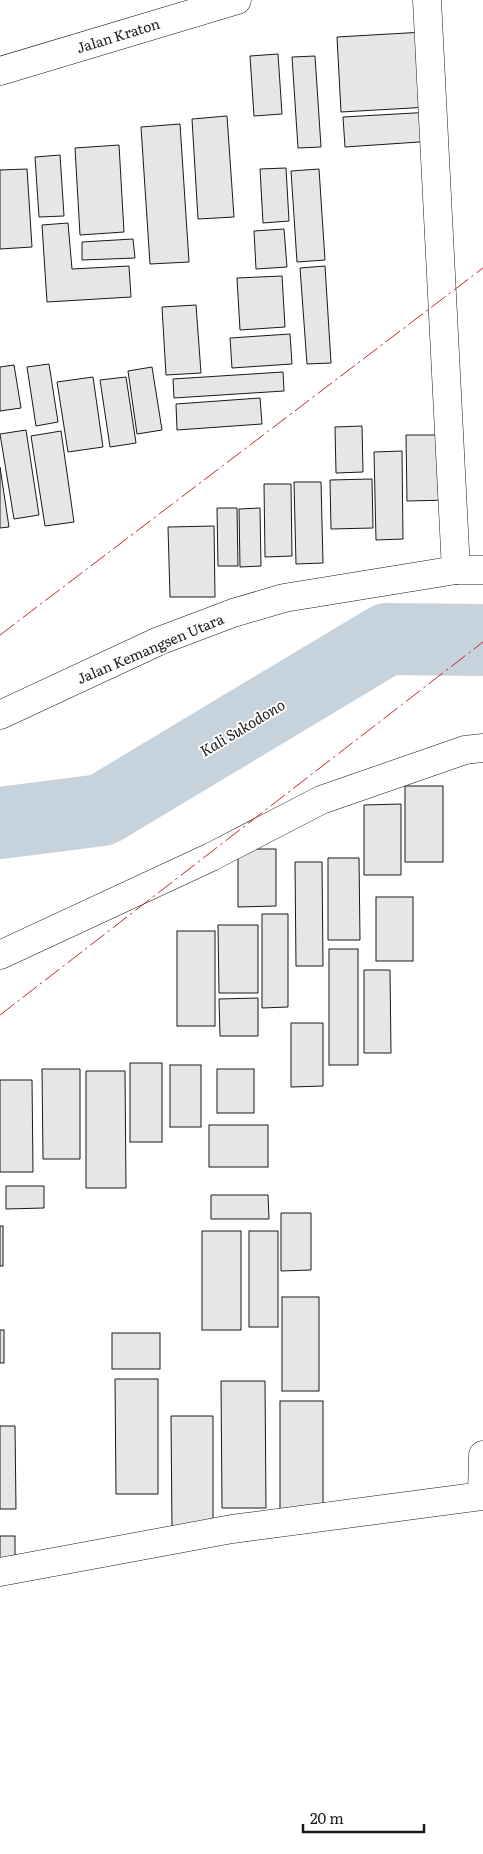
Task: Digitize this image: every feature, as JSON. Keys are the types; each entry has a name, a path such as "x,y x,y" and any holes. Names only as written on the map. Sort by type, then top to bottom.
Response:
{"street":[{"name":"Jalan Kraton","path":"0,71 237,0"},
{"path":"428,0 456,570"},
{"name":"Jalan Kemangsen Utara","path":"0,715 159,641 233,613 284,598 456,570 483,570"},
{"path":"0,956 210,857 321,800 465,750 483,748"},
{"path":"0,1572 232,1529 482,1495 483,1455"}],"building":[{"path":"424,32 429,107 341,112 337,37"},
{"path":"278,54 282,114 254,116 250,56"},
{"path":"315,56 321,147 298,148 292,57"},
{"path":"432,112 434,141 345,147 343,117"},
{"path":"227,116 234,217 198,219 192,119"},
{"path":"180,124 189,262 150,264 141,127"},
{"path":"119,145 124,232 80,235 75,148"},
{"path":"60,155 64,216 39,217 35,157"},
{"path":"286,168 289,221 263,223 260,169"},
{"path":"27,169 32,247 0,249 0,170"},
{"path":"319,169 325,260 297,262 291,171"},
{"path":"68,223 72,269 129,266 131,297 47,302 42,225"},
{"path":"284,229 287,267 256,269 254,231"},
{"path":"133,239 135,258 82,260 82,242"},
{"path":"325,266 331,363 307,364 300,268"},
{"path":"282,276 285,327 240,330 237,278"},
{"path":"196,305 201,373 166,375 162,307"},
{"path":"290,334 292,364 232,368 230,338"},
{"path":"49,364 58,422 36,426 27,367"},
{"path":"14,365 21,408 0,411 0,367"},
{"path":"152,367 162,430 137,434 128,371"},
{"path":"283,372 284,391 174,398 173,379"},
{"path":"93,377 103,447 68,452 57,382"},
{"path":"126,377 136,443 110,447 100,380"},
{"path":"260,398 262,424 177,430 176,404"},
{"path":"362,426 363,472 336,473 335,427"},
{"path":"26,430 39,515 14,519 0,434"},
{"path":"61,431 74,522 45,526 31,436"},
{"path":"406,435 448,435 450,500 407,501"},
{"path":"402,451 403,539 376,540 374,452"},
{"path":"0,467 9,527 0,528"},
{"path":"372,479 373,528 331,529 330,480"},
{"path":"294,482 321,482 323,563 296,564"},
{"path":"264,484 291,484 292,556 265,557"},
{"path":"217,508 237,508 238,566 218,566"},
{"path":"260,508 261,566 240,567 239,509"},
{"path":"214,526 215,597 170,597 168,527"},
{"path":"405,786 443,786 443,862 405,862"},
{"path":"401,804 401,875 364,875 364,805"},
{"path":"238,849 276,849 276,906 238,907"},
{"path":"328,858 359,858 360,940 328,940"},
{"path":"295,862 322,862 323,966 296,966"},
{"path":"376,897 413,897 413,961 376,961"},
{"path":"262,914 288,914 288,1007 262,1008"},
{"path":"218,925 258,925 258,993 219,993"},
{"path":"177,931 215,931 215,1026 177,1026"},
{"path":"329,949 358,949 358,1065 329,1065"},
{"path":"364,970 390,970 391,1053 364,1053"},
{"path":"258,998 258,1036 220,1036 219,999"},
{"path":"291,1023 323,1023 323,1086 291,1087"},
{"path":"130,1063 162,1063 162,1142 130,1142"},
{"path":"170,1065 201,1065 201,1127 170,1127"},
{"path":"42,1069 80,1069 80,1159 43,1159"},
{"path":"217,1069 254,1069 254,1113 217,1113"},
{"path":"86,1071 125,1071 126,1188 86,1188"},
{"path":"0,1080 32,1080 33,1172 0,1172"},
{"path":"209,1125 268,1125 268,1167 209,1167"},
{"path":"6,1186 44,1186 44,1208 6,1209"},
{"path":"211,1195 268,1195 269,1219 211,1219"},
{"path":"281,1213 311,1213 311,1270 281,1271"},
{"path":"0,1226 3,1226 3,1266 0,1266"},
{"path":"202,1231 241,1231 241,1330 202,1330"},
{"path":"249,1231 278,1231 278,1327 249,1327"},
{"path":"282,1297 319,1297 319,1391 282,1391"},
{"path":"0,1330 4,1330 4,1363 0,1363"},
{"path":"112,1333 160,1333 160,1369 112,1369"},
{"path":"115,1379 158,1379 158,1494 116,1494"},
{"path":"221,1381 265,1381 266,1508 222,1508"},
{"path":"280,1401 323,1401 323,1513 280,1513"},
{"path":"171,1416 213,1416 213,1530 172,1530"},
{"path":"0,1426 15,1426 16,1509 0,1509"},
{"path":"0,1536 15,1536 15,1564 0,1564"}],"waterway":[{"name":"Kali Sukodono","path":"0,823 102,810 387,639 483,640"}],"power":[{"path":"0,635 483,268"},
{"path":"0,1015 483,642"}]}
